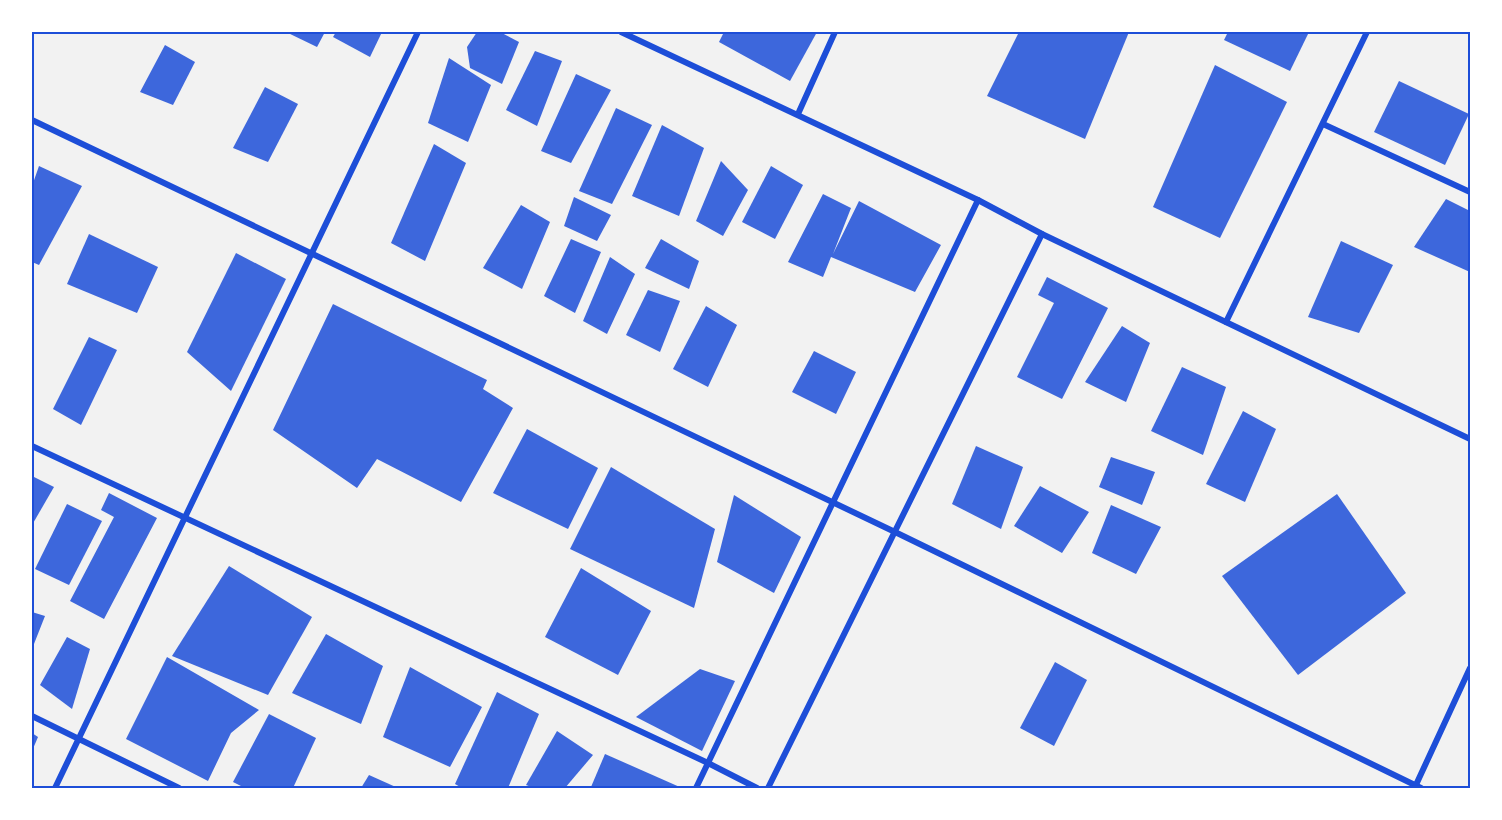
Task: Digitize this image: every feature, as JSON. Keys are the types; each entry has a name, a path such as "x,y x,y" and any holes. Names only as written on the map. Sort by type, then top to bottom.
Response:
{"street":[{"path":"55,789 418,32"},
{"path":"621,32 978,200 1041,234 1470,439"},
{"path":"798,114 835,32"},
{"path":"1226,322 1367,32"},
{"path":"32,120 833,502 1417,788 1470,668"},
{"path":"1323,124 1470,192"},
{"path":"696,789 978,200"},
{"path":"768,789 1041,234"},
{"path":"32,446 708,763 757,789"},
{"path":"32,716 179,789"}],"building":[{"path":"286,32 325,32 317,47"},
{"path":"336,32 382,32 370,57 333,37"},
{"path":"477,32 500,32 519,42 502,84 470,68 467,47"},
{"path":"724,32 817,32 790,81 719,42"},
{"path":"1019,32 1129,32 1085,139 987,96"},
{"path":"1228,32 1309,32 1290,71 1224,40"},
{"path":"165,45 195,62 173,105 140,92"},
{"path":"535,51 562,61 537,126 506,110"},
{"path":"449,58 491,85 468,142 428,123"},
{"path":"1215,65 1287,102 1220,238 1153,207"},
{"path":"576,74 611,90 571,163 541,151"},
{"path":"1399,81 1469,114 1445,165 1374,132"},
{"path":"265,87 298,104 268,162 233,148"},
{"path":"616,108 652,125 612,204 579,191"},
{"path":"662,125 704,148 679,216 632,196"},
{"path":"434,144 466,163 425,261 391,243"},
{"path":"721,161 748,190 723,236 696,221"},
{"path":"39,166 82,186 39,265 32,262 32,186"},
{"path":"771,166 803,185 775,239 742,222"},
{"path":"823,194 851,208 833,254 859,201 941,245 915,292 831,257 823,277 788,262"},
{"path":"574,197 611,215 597,241 564,226"},
{"path":"1446,199 1470,211 1470,272 1414,247"},
{"path":"521,205 550,222 522,289 483,268"},
{"path":"89,234 158,267 137,313 67,284"},
{"path":"571,239 601,252 575,313 544,296"},
{"path":"661,239 699,261 689,289 645,268"},
{"path":"1341,241 1393,265 1359,333 1308,317"},
{"path":"236,253 286,279 231,391 187,352"},
{"path":"610,257 635,274 607,334 583,321"},
{"path":"1047,277 1108,308 1062,399 1017,377 1054,303 1038,295"},
{"path":"648,290 680,301 660,352 626,335"},
{"path":"333,304 487,380 483,389 513,408 461,502 377,459 357,488 273,430"},
{"path":"706,306 737,325 708,387 673,369"},
{"path":"1122,326 1150,343 1126,402 1085,382"},
{"path":"89,337 117,350 81,425 53,409"},
{"path":"814,351 856,372 836,414 792,392"},
{"path":"1182,367 1226,387 1203,455 1151,431"},
{"path":"1243,411 1276,429 1245,502 1206,484"},
{"path":"527,429 598,468 568,529 493,493"},
{"path":"976,446 1023,467 1001,529 952,504"},
{"path":"1111,457 1155,472 1142,505 1099,487"},
{"path":"611,467 715,529 694,608 570,549"},
{"path":"32,476 54,487 32,525"},
{"path":"1040,486 1089,512 1062,553 1014,526"},
{"path":"109,493 157,518 104,619 70,601 114,517 101,510"},
{"path":"1337,494 1406,593 1298,675 1222,576"},
{"path":"734,495 801,537 774,593 717,562"},
{"path":"67,504 102,521 69,585 35,569"},
{"path":"1111,505 1161,527 1136,574 1092,553"},
{"path":"229,566 312,617 268,695 172,656"},
{"path":"581,568 651,611 618,675 545,637"},
{"path":"32,612 45,616 32,649"},
{"path":"326,634 383,666 361,724 292,693"},
{"path":"67,637 90,649 72,709 40,685"},
{"path":"167,657 259,710 231,733 208,781 126,739"},
{"path":"1055,662 1087,680 1054,746 1020,728"},
{"path":"410,667 482,707 450,767 383,737"},
{"path":"700,669 735,681 702,751 636,717"},
{"path":"497,692 539,714 508,788 462,788 455,784"},
{"path":"269,714 316,738 293,788 245,788 233,782"},
{"path":"557,731 593,755 565,788 534,788 526,785"},
{"path":"32,733 38,737 32,751"},
{"path":"605,754 682,788 591,787"},
{"path":"369,775 398,788 361,788"}]}
